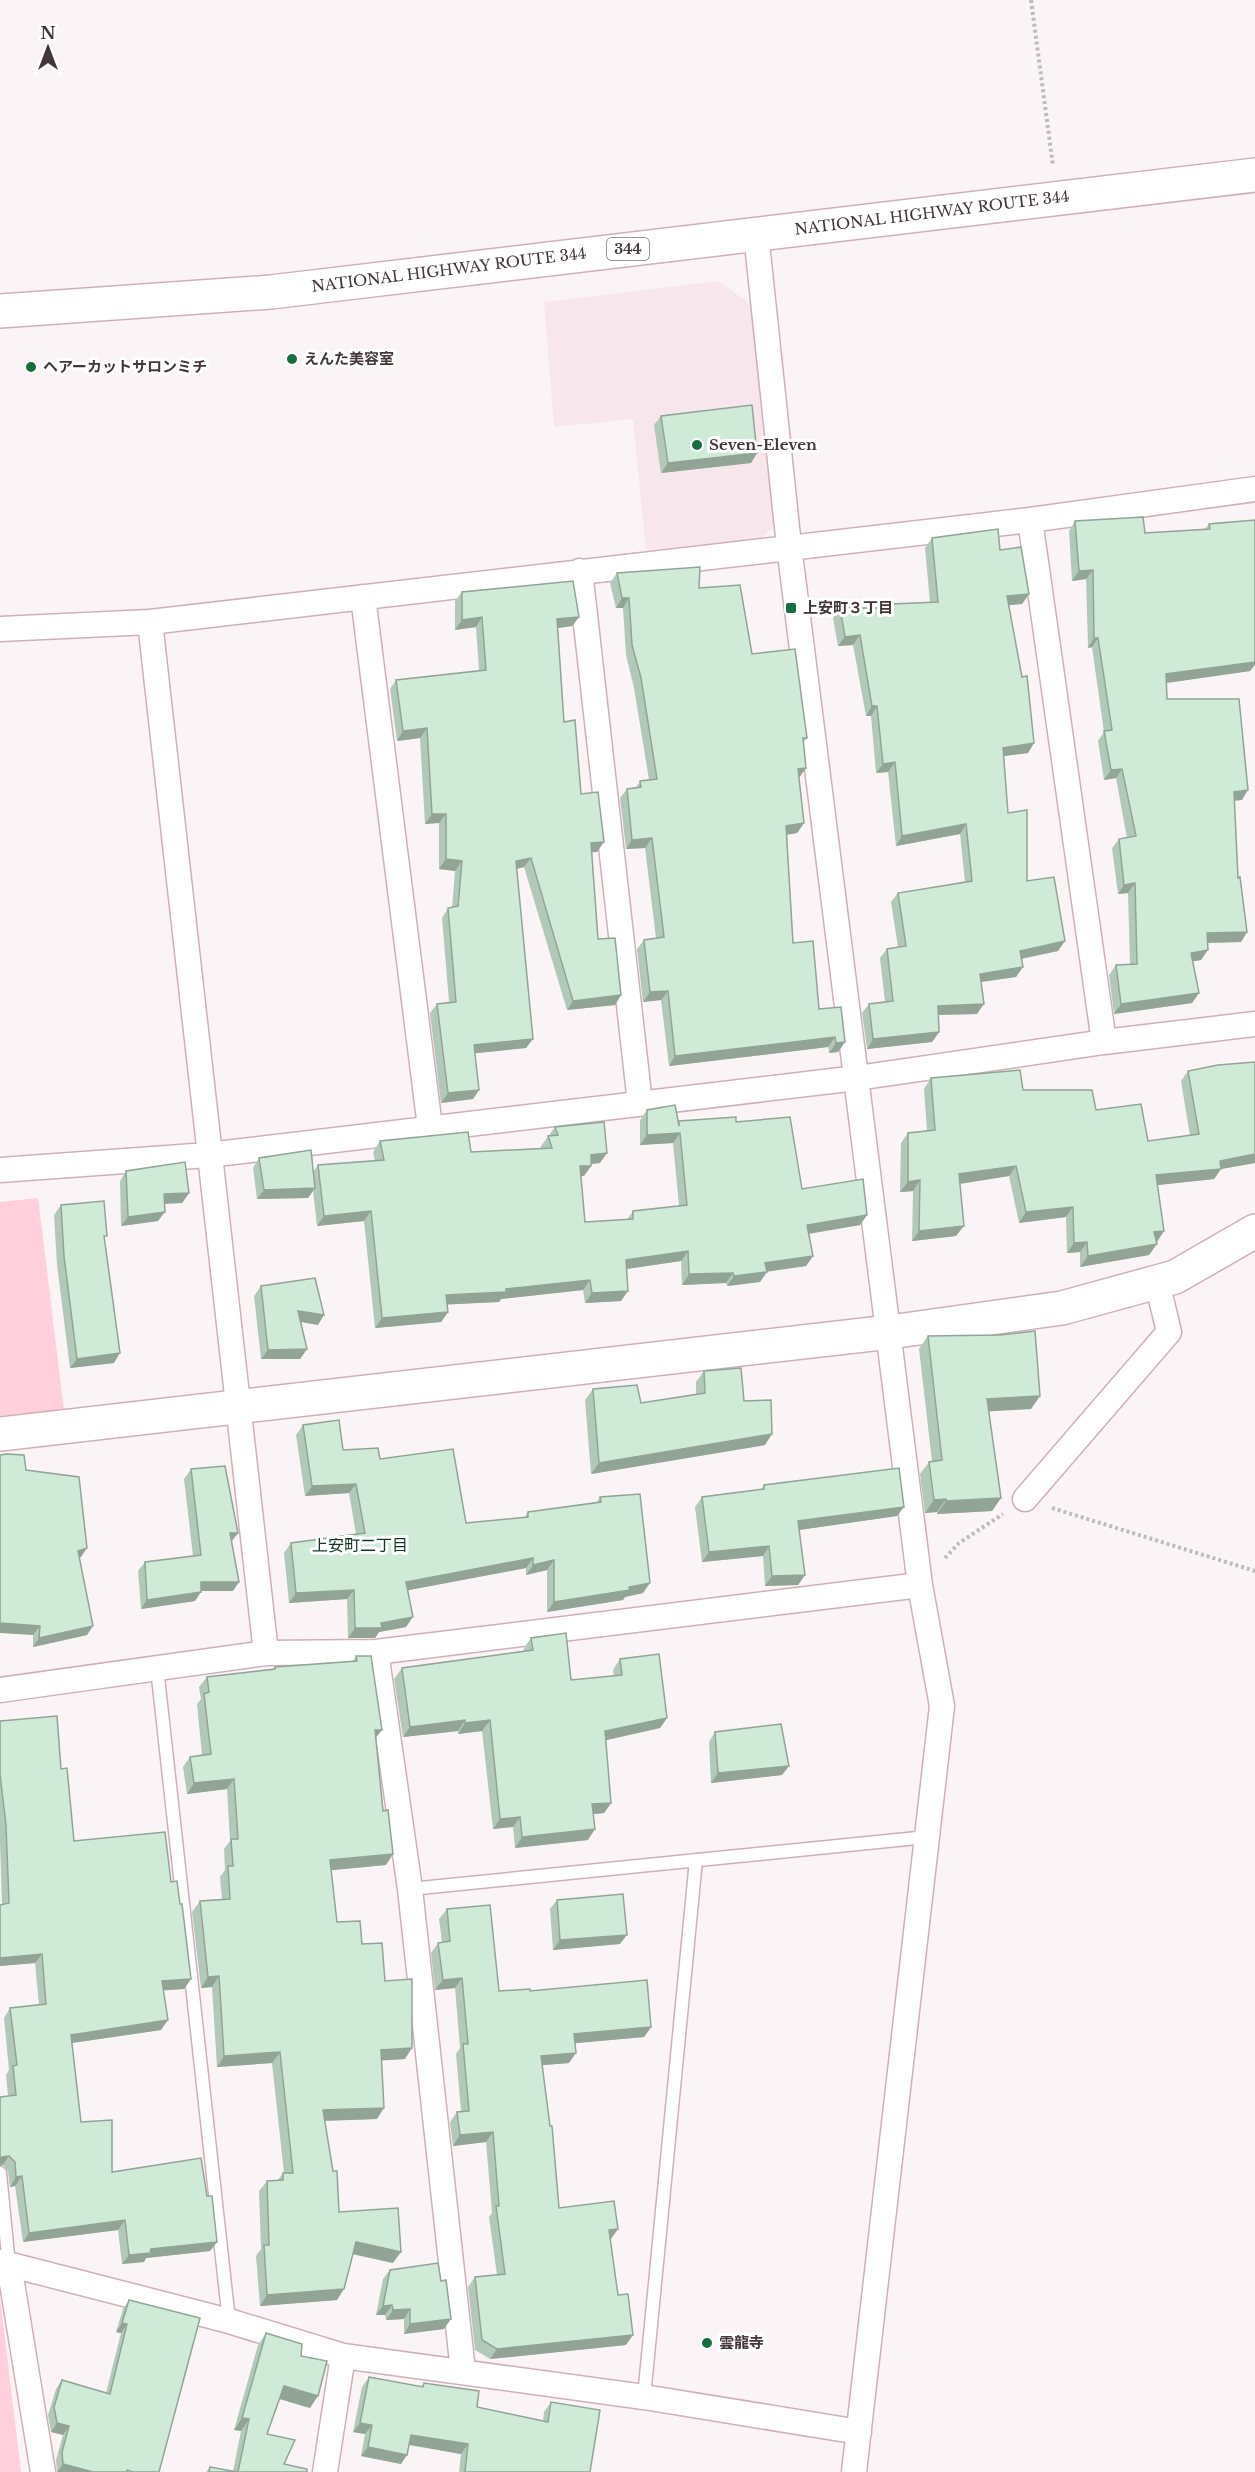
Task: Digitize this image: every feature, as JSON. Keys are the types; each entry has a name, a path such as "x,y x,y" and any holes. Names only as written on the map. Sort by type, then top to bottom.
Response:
{"main road":[{"name":"NATIONAL HIGHWAY ROUTE 344","path":"0,311 271,292 1255,175"},
{"path":"0,1434 890,1332 1062,1308 1175,1277 1255,1231"}],"street":[{"path":"756,234 789,546 890,1332 920,1585 942,1706 854,2472"},
{"path":"0,629 150,622 789,546 1030,520 1255,489"},
{"path":"1030,520 1104,1042"},
{"path":"580,571 640,1103"},
{"path":"363,597 430,1127"},
{"path":"150,622 208,1155 266,1653"},
{"path":"0,1170 208,1155 857,1078 1104,1042 1255,1024"},
{"path":"1025,1499 1169,1332 1157,1282"},
{"path":"0,1690 266,1653 376,1652 920,1585"},
{"path":"376,1652 410,1889 463,2371"},
{"path":"43,2472 5,2264 229,2321 343,2356 644,2397 859,2432"},
{"path":"324,2472 343,2356"}],"lane":[{"path":"157,1668 229,2321"},
{"path":"410,1889 927,1837"},
{"path":"644,2397 696,1860"},
{"path":"0,2174 5,2264"}],"path":[{"path":"1031,0 1058,199"},
{"path":"920,1585 959,1543 1025,1499 1255,1571"}],"shaded area":[{"path":"719,281 754,307 777,524 760,539 646,550 633,419 554,427 544,302"},
{"path":"38,1198 64,1410 0,1416 0,1202"},
{"path":"0,2298 21,2472 0,2472"}],"building":[{"path":"752,405 757,453 668,463 661,416"},
{"path":"1143,517 1145,533 1210,529 1209,524 1255,520 1255,662 1166,674 1167,699 1239,699 1248,790 1234,792 1238,878 1240,877 1247,932 1207,933 1208,950 1191,953 1199,993 1121,1004 1116,965 1137,964 1135,883 1124,885 1119,839 1136,836 1122,769 1111,770 1104,731 1112,730 1098,638 1094,638 1093,570 1079,571 1075,521"},
{"path":"998,529 1000,550 1021,547 1029,594 1007,596 1022,677 1027,676 1034,743 1003,748 1008,813 1027,810 1027,881 1054,877 1065,941 1020,951 1023,967 980,974 984,1004 938,1006 939,1032 873,1039 869,1004 893,1001 887,949 906,946 898,893 972,881 966,824 902,836 895,762 883,764 877,706 872,706 860,635 845,637 840,608 893,608 892,604 938,602 932,538"},
{"path":"700,567 699,588 740,585 752,654 795,649 807,738 803,738 806,768 798,769 804,823 786,826 793,943 813,941 819,1009 841,1007 845,1042 836,1043 835,1037 675,1056 668,991 650,992 644,940 664,937 652,838 632,840 627,789 641,787 640,781 657,779 641,678 632,645 629,598 622,598 617,573"},
{"path":"573,581 579,617 557,619 564,722 575,720 581,794 598,792 604,842 591,843 598,939 615,938 621,995 573,1001 531,858 516,861 533,1039 474,1045 479,1090 448,1093 437,1004 456,1002 448,908 458,906 462,861 446,859 446,814 432,814 427,728 403,731 396,680 486,670 482,617 462,620 462,592"},
{"path":"1255,1062 1255,1154 1220,1161 1221,1169 1156,1175 1164,1231 1154,1232 1157,1244 1088,1256 1087,1242 1074,1243 1073,1207 1026,1212 1016,1166 959,1174 964,1226 919,1231 920,1180 908,1182 908,1133 935,1130 931,1078 1020,1070 1023,1090 1092,1090 1096,1110 1141,1104 1148,1141 1199,1134 1188,1071 1218,1065"},
{"path":"675,1105 679,1126 679,1121 736,1117 736,1122 790,1117 802,1189 863,1179 867,1215 807,1225 813,1256 765,1263 767,1272 734,1276 733,1273 689,1274 688,1251 626,1260 628,1291 592,1293 590,1280 506,1289 506,1292 446,1295 448,1312 382,1318 371,1211 324,1216 318,1165 384,1160 380,1141 468,1132 471,1152 552,1148 548,1136 558,1135 555,1127 604,1122 607,1153 591,1155 591,1166 580,1166 585,1222 633,1219 633,1211 687,1205 680,1133 647,1135 647,1110"},
{"path":"311,1150 315,1188 264,1190 259,1158"},
{"path":"185,1162 189,1193 164,1194 165,1212 128,1217 126,1171"},
{"path":"104,1201 107,1236 104,1236 120,1353 77,1359 64,1256 61,1205"},
{"path":"315,1278 324,1315 298,1311 307,1349 268,1350 261,1286"},
{"path":"1035,1331 1040,1396 987,1399 1001,1498 934,1500 929,1462 942,1460 928,1336 1000,1335"},
{"path":"741,1368 744,1401 771,1400 772,1434 599,1463 593,1389 637,1385 641,1403 705,1393 704,1371"},
{"path":"339,1420 343,1450 378,1448 380,1459 453,1449 466,1523 528,1517 528,1512 601,1502 600,1497 640,1494 650,1583 629,1587 630,1590 554,1602 554,1560 533,1565 533,1558 406,1582 413,1617 381,1623 382,1628 355,1628 354,1590 296,1593 291,1543 365,1533 356,1484 312,1486 303,1425"},
{"path":"0,1455 24,1455 26,1470 79,1477 87,1548 78,1551 93,1626 39,1638 40,1626 0,1623"},
{"path":"225,1466 238,1533 230,1533 239,1582 201,1582 201,1592 147,1600 145,1562 201,1555 191,1469"},
{"path":"899,1468 904,1507 798,1521 805,1575 772,1576 769,1546 709,1552 702,1497 764,1489 764,1485"},
{"path":"566,1633 571,1680 622,1675 620,1659 659,1654 667,1718 605,1731 611,1803 592,1804 595,1829 522,1837 520,1817 500,1819 490,1720 465,1723 465,1720 410,1727 402,1668 533,1650 531,1638"},
{"path":"356,1656 371,1656 382,1730 375,1730 383,1811 388,1810 393,1854 330,1860 337,1922 360,1921 362,1944 382,1943 385,1981 412,1979 412,2048 381,2050 384,2108 323,2110 333,2171 337,2171 339,2212 398,2208 401,2252 356,2242 344,2289 267,2295 264,2245 269,2245 267,2181 283,2180 283,2173 293,2173 280,2052 224,2056 219,1976 208,1977 200,1901 230,1899 228,1866 233,1866 231,1839 238,1839 234,1779 194,1783 190,1757 211,1754 204,1694 209,1692 207,1677 275,1669 275,1667 357,1661"},
{"path":"57,1716 61,1769 67,1768 74,1841 165,1832 171,1882 177,1881 180,1904 182,1904 191,1979 162,1981 168,2020 71,2035 81,2122 112,2120 112,2172 201,2158 207,2196 212,2196 217,2242 151,2249 150,2253 129,2255 125,2220 29,2233 22,2176 16,2177 15,2162 9,2156 0,2159 0,2097 16,2095 13,2066 17,2065 10,2008 46,2004 42,1954 0,1958 0,1905 9,1903 6,1825 0,1774 0,1721"},
{"path":"781,1724 789,1766 718,1773 715,1732"},
{"path":"623,1894 627,1935 560,1940 557,1900"},
{"path":"490,1905 499,1991 530,1989 530,1991 647,1980 651,2027 574,2034 576,2053 541,2056 550,2126 552,2126 559,2208 614,2201 618,2229 609,2230 618,2295 628,2294 633,2335 497,2349 482,2340 475,2277 505,2274 496,2206 499,2206 493,2132 460,2135 457,2112 469,2111 463,2044 468,2044 462,1978 443,1980 438,1943 450,1941 447,1909"},
{"path":"438,2263 441,2281 446,2280 451,2319 410,2324 410,2309 393,2310 392,2305 383,2306 390,2270"},
{"path":"129,2300 200,2318 159,2472 127,2470 127,2472 93,2472 63,2464 62,2452 69,2426 57,2423 54,2407 62,2380 110,2394 127,2324 122,2323"},
{"path":"266,2333 302,2344 301,2356 327,2361 318,2396 284,2386 267,2434 295,2440 284,2464 307,2469 307,2472 238,2472 249,2419 242,2418"},
{"path":"369,2377 423,2387 424,2383 479,2391 477,2407 548,2422 551,2402 600,2410 590,2472 465,2472 468,2444 411,2435 407,2455 368,2447 372,2425 360,2423"},
{"path":"210,2467 237,2472 209,2472"}],"place":[{"name":"えんた美容室","path":"292,359"},
{"name":"ヘアーカットサロンミチ","path":"31,367"},
{"name":"Seven-Eleven","path":"697,445"},
{"name":"上安町３丁目","path":"791,608"},
{"name":"雲龍寺","path":"707,2343"}],"district":[{"name":"上安町二丁目","path":"360,1545"}]}
